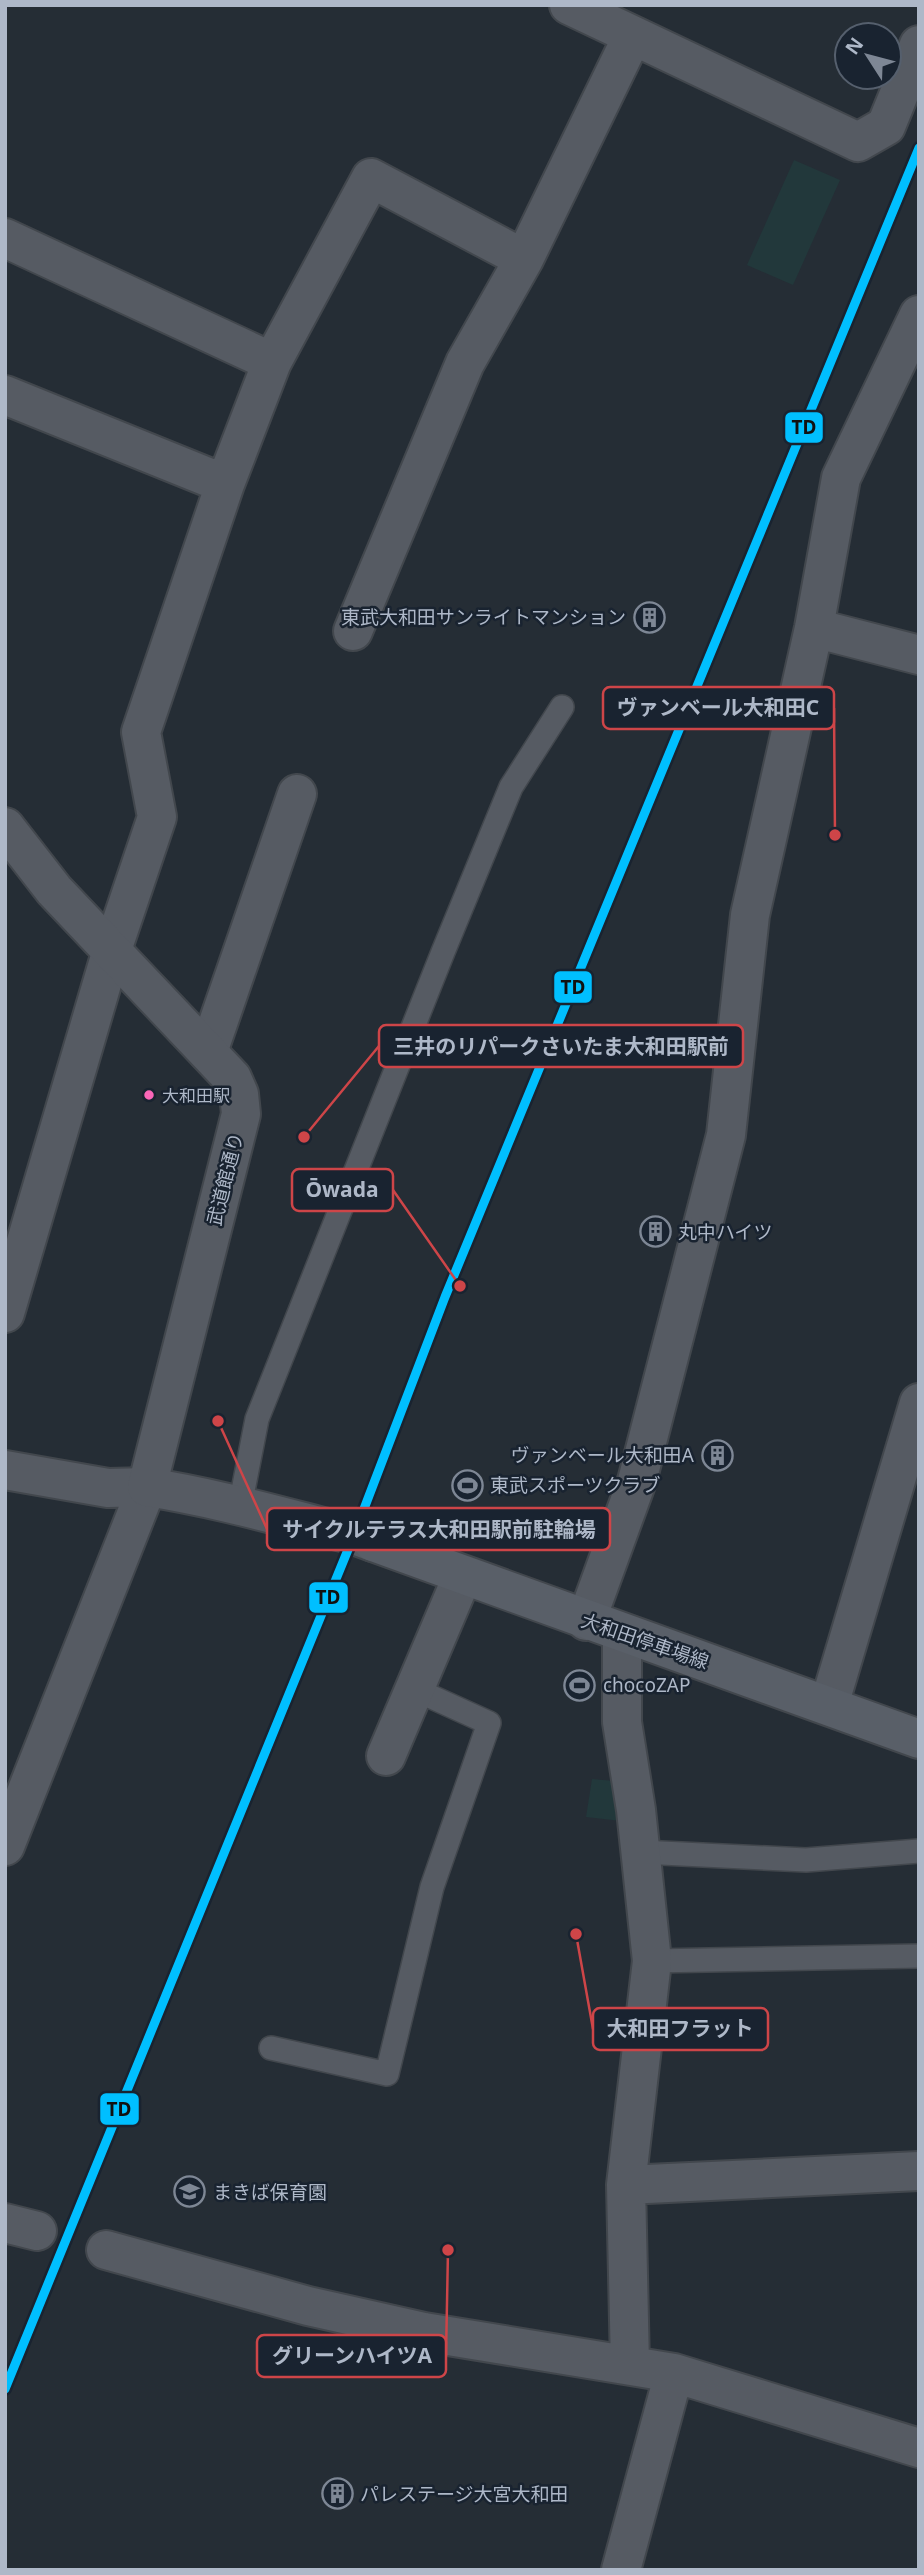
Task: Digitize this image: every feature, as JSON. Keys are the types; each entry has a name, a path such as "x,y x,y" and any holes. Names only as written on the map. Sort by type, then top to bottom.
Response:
{"main road":[{"name":"大和田停車場線","path":"373,1542 622,1634 829,1704 919,1739"}],"street":[{"path":"569,5 858,142 886,126 919,46"},
{"path":"353,631 465,363 524,259 632,37"},
{"path":"5,1313 111,953 157,817 141,732 225,484 272,362 371,178 524,259"},
{"path":"5,238 272,362"},
{"path":"586,1621 637,1481 726,1135 750,915 814,628 841,478 919,314"},
{"path":"5,395 225,484"},
{"path":"814,628 919,655"},
{"path":"208,1052 297,794"},
{"name":"武道館通り","path":"5,827 54,890 232,1078 240,1094 241,1114 147,1487 10,1824"},
{"path":"829,1704 919,1404"},
{"path":"5,1470 108,1488 147,1487 190,1494 373,1542"},
{"path":"386,1756 463,1575"},
{"path":"622,1634 622,1722 641,1852 652,1961 626,2185 630,2365"},
{"path":"626,2185 919,2171"},
{"path":"106,2250 308,2306 411,2330 674,2373 919,2448"},
{"path":"621,2570 674,2373"}],"lane":[{"path":"240,1506 257,1419 443,952 511,787 562,707"},
{"path":"271,2048 387,2074 432,1887 489,1723 414,1689"},
{"path":"641,1852 806,1860 919,1851"},
{"path":"652,1961 919,1956"}],"green space":[{"path":"794,160 840,180 793,285 747,265"},
{"path":"592,1779 625,1782 630,1822 586,1817"}],"transit line":[{"name":"TD","path":"5,2389 354,1535 445,1297 919,148"}],"place":[{"name":"東武大和田サンライトマンション","path":"649,617"},
{"name":"ヴァンベール大和田C","path":"835,835"},
{"name":"大和田駅","path":"149,1095"},
{"name":"三井のリパークさいたま大和田駅前","path":"304,1137"},
{"name":"丸中ハイツ","path":"655,1232"},
{"name":"Ōwada","path":"460,1286"},
{"name":"サイクルテラス大和田駅前駐輪場","path":"218,1421"},
{"name":"ヴァンベール大和田A","path":"717,1455"},
{"name":"東武スポーツクラブ","path":"467,1485"},
{"name":"chocoZAP","path":"580,1685"},
{"name":"大和田フラット","path":"576,1934"},
{"name":"まきば保育園","path":"190,2192"},
{"name":"グリーンハイツA","path":"448,2250"},
{"name":"パレステージ大宮大和田","path":"337,2494"}]}
